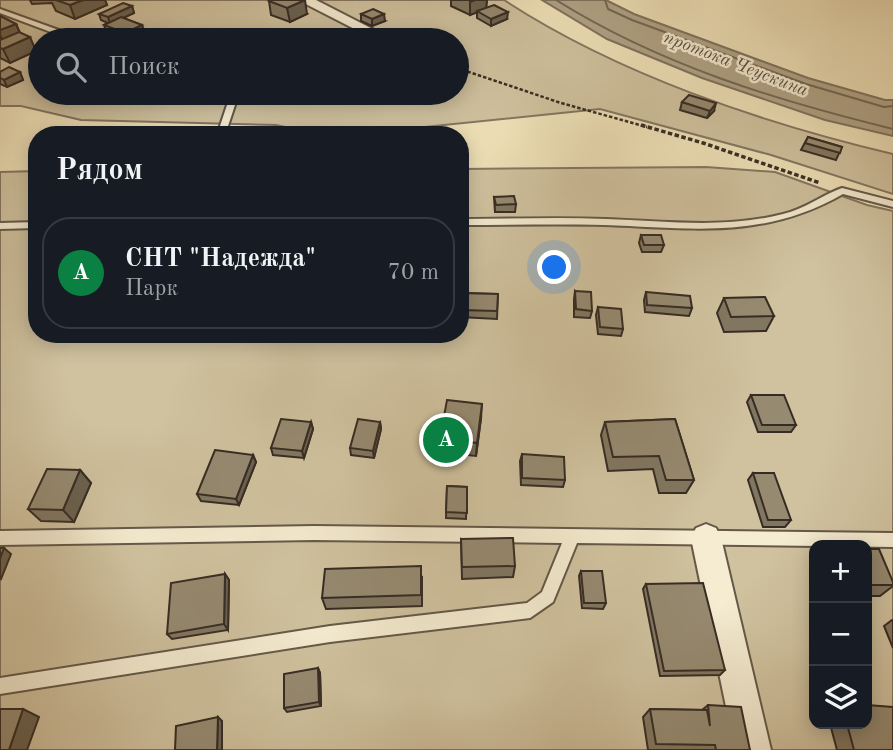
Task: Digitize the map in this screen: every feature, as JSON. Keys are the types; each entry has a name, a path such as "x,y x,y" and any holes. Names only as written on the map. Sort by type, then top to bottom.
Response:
{"street":[{"path":"305,0 362,28"},
{"path":"706,538 753,750"}],"lane":[{"path":"0,11 46,28"},
{"path":"224,126 231,105"},
{"path":"469,222 589,222 705,228 775,219 816,206 842,191 893,204"},
{"path":"0,226 28,225"},
{"path":"0,538 314,533 893,540"},
{"path":"0,685 330,634 530,610 548,597 572,537"}],"path":[{"path":"469,72 561,103 703,143 842,191"}],"shaded area":[{"path":"0,0 504,0 594,51 692,93 793,127 893,154 893,194 771,155 600,109 434,126 281,126 81,120 21,106 0,106"},
{"path":"706,167 775,172 867,205 893,211 893,750 0,750 0,172 28,171 28,343 469,343 469,169"}],"water":[{"name":"протока Чеускина","path":"542,0 606,0 634,14 808,78 893,100 893,136 825,120 702,78 607,39"}],"building":[{"path":"56,0 83,0 70,5"},
{"path":"305,0 287,8 269,1"},
{"path":"123,3 132,6 108,17 99,14"},
{"path":"494,5 508,12 491,19 477,11"},
{"path":"373,9 384,14 372,19 361,14"},
{"path":"0,16 16,24 0,30"},
{"path":"121,17 142,25 136,28 112,28 104,25"},
{"path":"19,32 28,36 3,49 0,48 0,40"},
{"path":"9,67 20,72 4,80 0,78 0,72"},
{"path":"689,95 716,103 710,111 682,102"},
{"path":"808,137 842,147 840,153 805,143"},
{"path":"514,196 516,204 496,205 494,197"},
{"path":"641,235 661,235 664,245 644,245"},
{"path":"575,291 591,292 592,311 576,309"},
{"path":"646,292 690,296 692,308 647,305"},
{"path":"469,293 498,294 497,311 469,310"},
{"path":"765,297 774,316 731,317 724,298"},
{"path":"598,307 621,309 623,329 600,327"},
{"path":"751,395 784,395 796,425 762,425"},
{"path":"447,400 482,404 477,443 440,438"},
{"path":"281,419 311,422 302,451 271,448"},
{"path":"358,419 380,422 373,451 350,448"},
{"path":"675,419 694,480 666,480 659,456 613,457 605,422"},
{"path":"215,450 253,455 236,499 197,494"},
{"path":"522,454 564,457 565,480 522,478"},
{"path":"47,469 80,470 63,510 28,509"},
{"path":"753,473 774,473 791,520 768,520"},
{"path":"447,486 467,487 467,513 446,512"},
{"path":"513,538 515,566 462,567 461,539"},
{"path":"872,549 879,549 893,585 872,585"},
{"path":"421,566 421,595 322,598 325,569"},
{"path":"581,571 602,571 606,603 584,603"},
{"path":"225,574 224,624 167,634 171,583"},
{"path":"703,583 725,670 664,671 646,584"},
{"path":"318,668 319,702 284,708 284,674"},
{"path":"708,705 741,707 750,750 716,750 715,745 656,744 650,709 707,710 710,726"},
{"path":"872,705 893,707 893,750 854,750 848,729 872,729"},
{"path":"0,709 23,709 9,750 0,750"},
{"path":"218,717 217,750 175,750 176,726"}],"place":[{"name":"СНТ \"Надежда\"","path":"446,440"}]}
